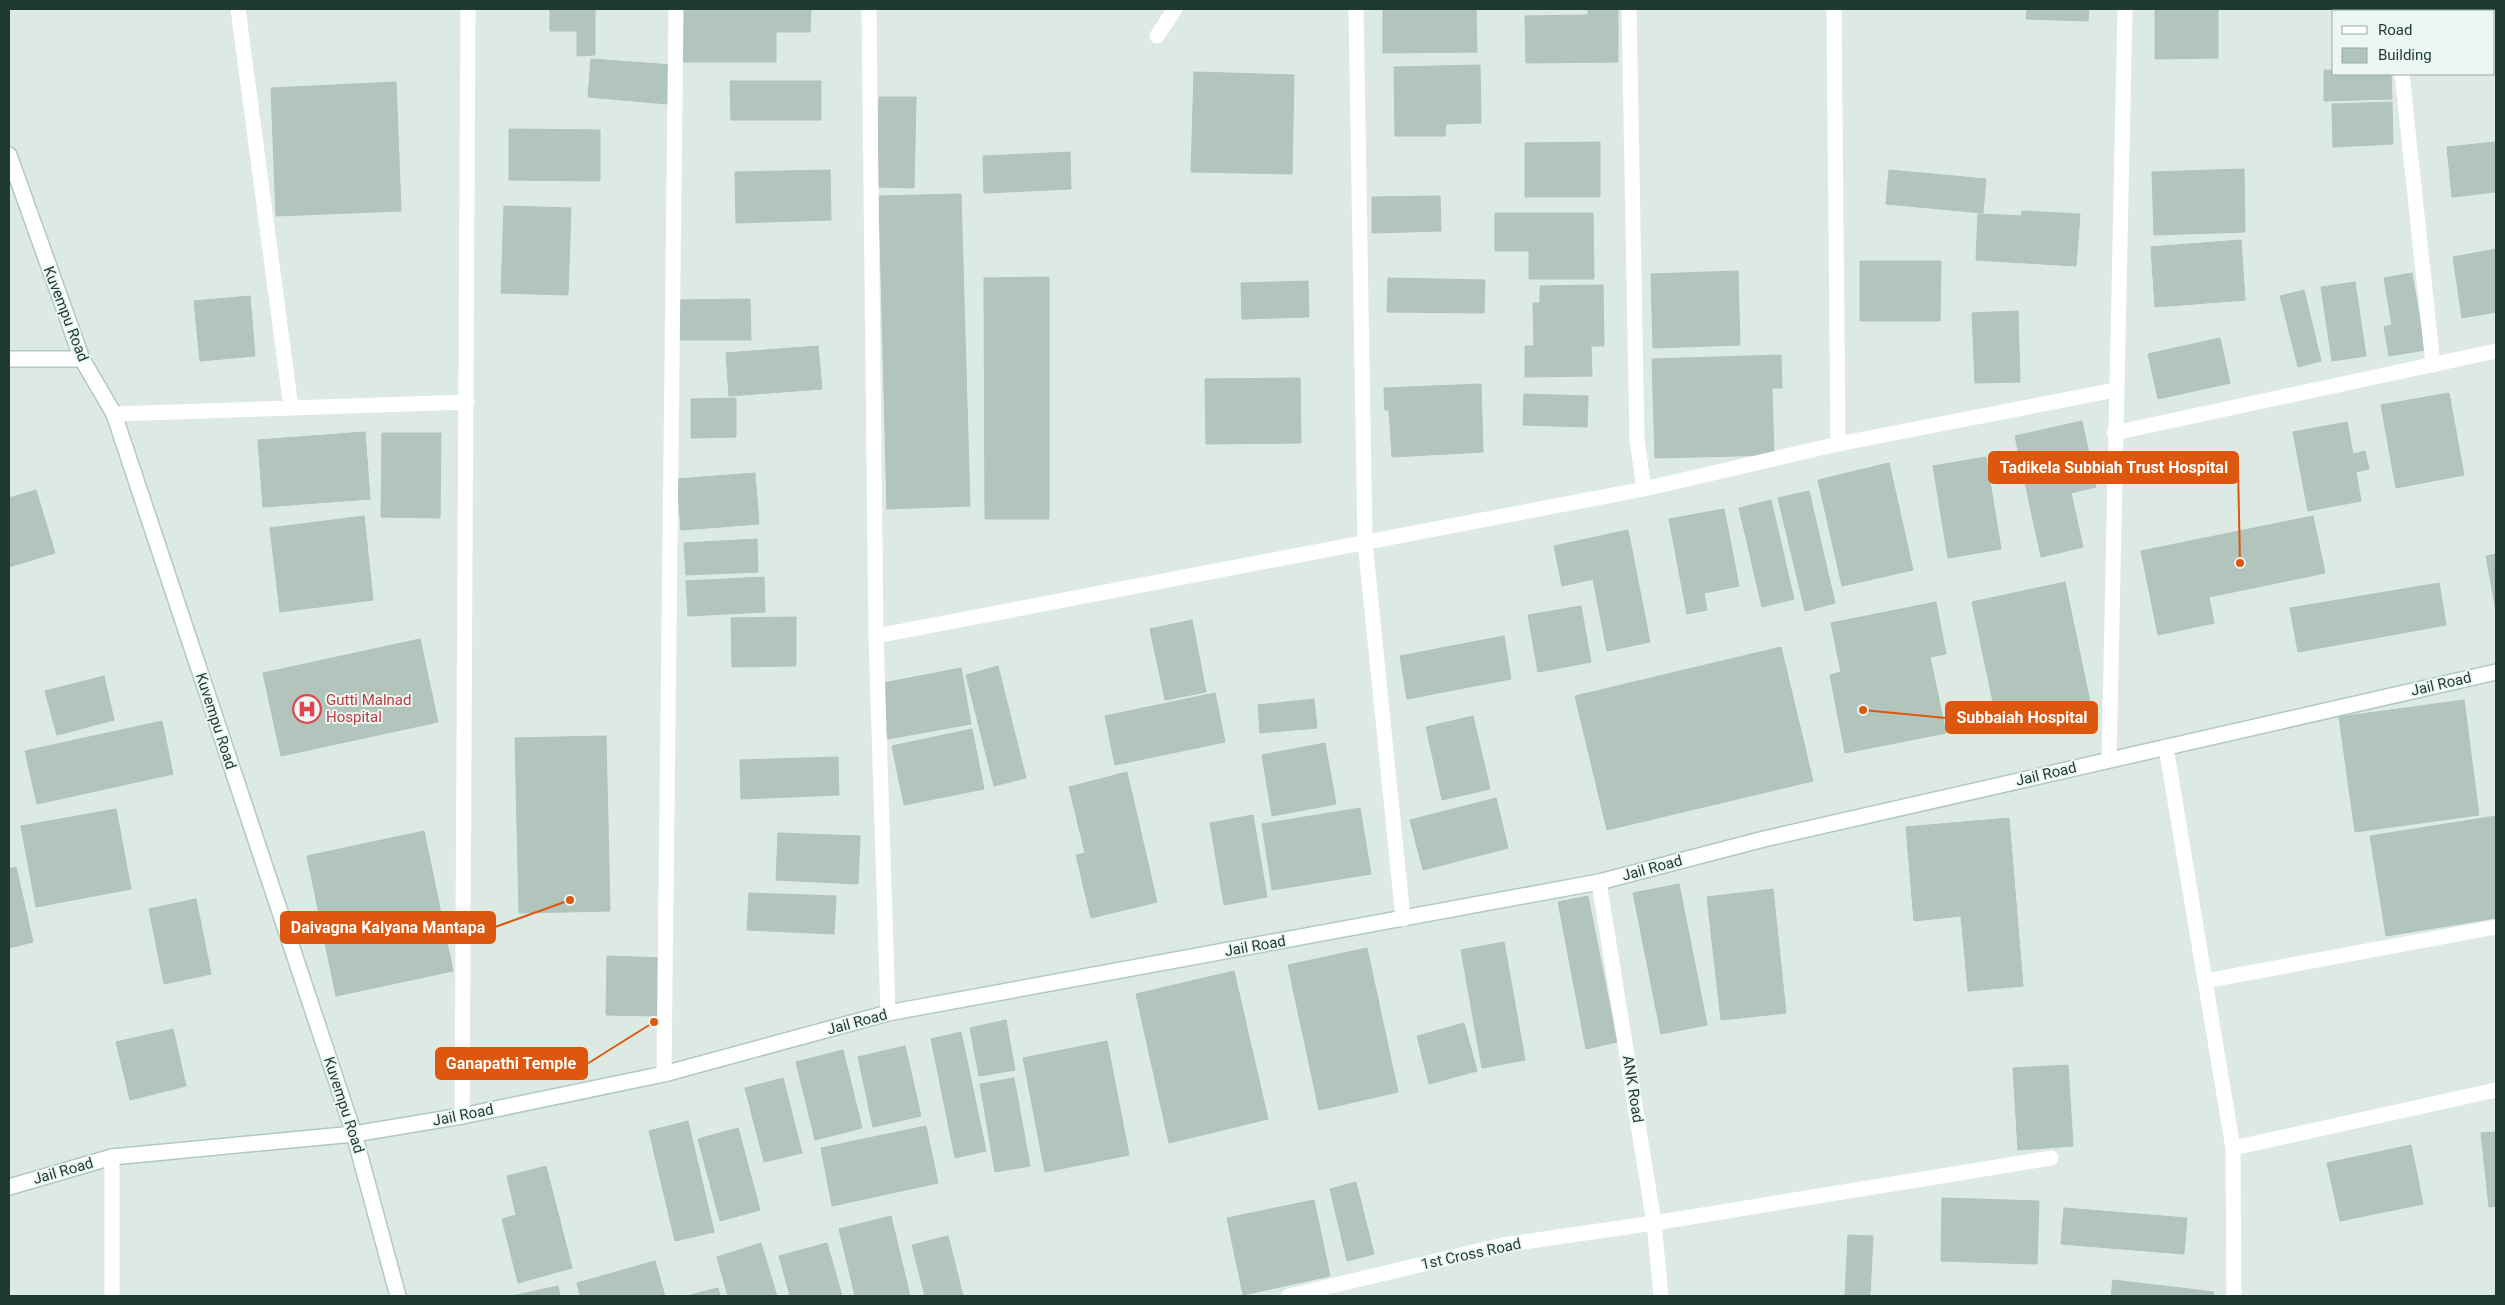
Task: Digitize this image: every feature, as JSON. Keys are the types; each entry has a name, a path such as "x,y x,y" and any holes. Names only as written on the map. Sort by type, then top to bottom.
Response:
{"street":[{"path":"238,9 291,408"},
{"path":"462,1116 468,9"},
{"path":"664,1074 676,9"},
{"path":"869,9 876,636 888,1013"},
{"path":"1157,36 1175,9"},
{"path":"1356,9 1365,541 1403,919"},
{"path":"1629,9 1637,440 1644,489"},
{"path":"1834,9 1838,444"},
{"path":"2109,760 2114,433 2125,9"},
{"path":"2402,75 2433,365"},
{"name":"Kuvempu Road","path":"9,155 82,359 114,414 354,1134 398,1296"},
{"path":"2114,433 2496,351"},
{"path":"9,359 82,359"},
{"path":"876,636 1644,489 1838,444 2115,390"},
{"path":"114,414 467,402"},
{"name":"Jail Road","path":"9,1187 112,1157 354,1134 462,1116 664,1074 888,1013 1599,882 1764,839 2496,672"},
{"path":"2166,747 2233,1148 2234,1296"},
{"name":"ANK Road","path":"1599,882 1654,1223 1661,1296"},
{"path":"2205,980 2496,927"},
{"path":"2233,1148 2496,1090"},
{"path":"112,1157 112,1296"},
{"name":"1st Cross Road","path":"1289,1296 1503,1245 1654,1223 2051,1158"}],"building":[{"path":"550,9 595,9 595,55 577,56 577,31 550,31"},
{"path":"679,9 811,9 810,32 776,32 776,62 678,62"},
{"path":"1383,9 1476,9 1477,52 1383,53"},
{"path":"1588,9 1618,9 1618,62 1526,63 1525,16 1588,15"},
{"path":"2027,9 2089,9 2088,21 2026,19"},
{"path":"2155,9 2218,9 2218,58 2155,59"},
{"path":"2431,9 2476,9 2476,10"},
{"path":"591,59 672,65 668,104 588,97"},
{"path":"1480,65 1481,123 1446,124 1445,136 1395,136 1394,67"},
{"path":"2324,70 2332,70 2332,75 2391,75 2392,99 2324,101"},
{"path":"1194,72 1294,75 1292,174 1191,172"},
{"path":"730,81 821,81 821,120 731,120"},
{"path":"396,82 401,211 276,216 271,88"},
{"path":"879,97 916,97 914,188 877,187"},
{"path":"2392,102 2393,144 2333,147 2332,104"},
{"path":"509,129 600,130 600,181 509,180"},
{"path":"1600,142 1600,197 1525,197 1525,143"},
{"path":"2496,142 2496,192 2452,197 2447,147"},
{"path":"1070,152 1071,189 984,193 983,156"},
{"path":"2244,169 2245,232 2154,235 2152,172"},
{"path":"830,170 831,220 736,223 735,172"},
{"path":"1889,170 1986,179 1983,213 1886,204"},
{"path":"961,194 970,506 887,509 879,196"},
{"path":"1440,196 1441,231 1372,233 1372,197"},
{"path":"504,206 571,208 568,295 501,293"},
{"path":"2022,211 2080,214 2076,266 1976,260 1978,214 2021,216"},
{"path":"1495,213 1593,213 1594,279 1529,279 1529,251 1495,251"},
{"path":"2241,240 2245,300 2155,307 2151,247"},
{"path":"2496,249 2496,312 2462,318 2453,257"},
{"path":"1860,261 1941,261 1940,321 1860,321"},
{"path":"1738,271 1740,345 1653,348 1651,274"},
{"path":"2412,273 2425,350 2389,356 2384,327 2392,325 2384,278"},
{"path":"1049,277 1049,519 985,519 984,278"},
{"path":"1388,278 1485,280 1484,313 1387,312"},
{"path":"1308,281 1309,317 1242,319 1241,283"},
{"path":"2355,282 2366,356 2332,361 2321,287"},
{"path":"1603,285 1604,346 1591,346 1592,376 1525,377 1525,346 1534,346 1533,303 1540,303 1540,286"},
{"path":"2304,290 2321,361 2298,367 2280,296"},
{"path":"250,296 255,356 200,361 194,301"},
{"path":"750,299 751,340 677,340 676,300"},
{"path":"2018,311 2020,382 1975,383 1972,313"},
{"path":"2220,338 2230,383 2158,399 2148,354"},
{"path":"818,346 822,389 729,396 726,353"},
{"path":"1781,355 1782,388 1772,388 1774,455 1655,458 1652,359"},
{"path":"1300,378 1301,443 1206,444 1205,379"},
{"path":"1481,384 1483,452 1392,457 1389,410 1385,410 1384,388"},
{"path":"2449,393 2464,475 2396,488 2381,405"},
{"path":"1524,394 1588,396 1587,427 1523,425"},
{"path":"736,398 736,437 691,438 691,399"},
{"path":"2082,421 2096,487 2071,493 2083,547 2041,557 2015,436"},
{"path":"2347,422 2353,454 2365,451 2369,469 2356,472 2361,501 2308,511 2293,432"},
{"path":"365,432 370,499 263,507 258,440"},
{"path":"382,433 441,433 440,518 381,517"},
{"path":"1986,457 2001,549 1948,558 1933,466"},
{"path":"1889,463 1913,570 1842,586 1818,480"},
{"path":"755,473 759,524 681,530 677,479"},
{"path":"36,490 55,553 9,567 9,498"},
{"path":"1809,491 1835,603 1805,611 1778,498"},
{"path":"1771,500 1794,599 1762,607 1739,508"},
{"path":"1724,509 1739,586 1704,593 1707,610 1687,614 1669,519"},
{"path":"364,516 373,600 280,612 270,528"},
{"path":"2313,516 2325,573 2209,597 2214,623 2158,635 2141,551"},
{"path":"1628,530 1650,642 1607,651 1593,579 1562,586 1554,546"},
{"path":"757,539 758,572 686,575 684,543"},
{"path":"2496,554 2496,611 2486,556"},
{"path":"764,577 765,612 688,616 686,581"},
{"path":"2065,582 2090,702 1997,721 1972,602"},
{"path":"2439,583 2446,625 2298,652 2290,608"},
{"path":"1936,602 1946,654 1930,657 1946,733 1845,753 1830,675 1841,672 1831,623"},
{"path":"1581,606 1591,662 1538,672 1528,615"},
{"path":"796,617 796,666 732,667 731,618"},
{"path":"1192,620 1206,692 1165,700 1150,629"},
{"path":"1504,636 1511,679 1407,699 1400,656"},
{"path":"420,639 438,722 281,756 263,673"},
{"path":"1781,647 1813,781 1607,830 1575,696"},
{"path":"998,666 1026,778 994,786 966,675"},
{"path":"961,668 971,724 888,739 878,684"},
{"path":"104,676 114,720 57,735 45,691"},
{"path":"1215,693 1225,742 1115,765 1105,716"},
{"path":"1314,699 1317,728 1260,733 1258,705"},
{"path":"2464,700 2479,815 2355,832 2339,717"},
{"path":"1473,716 1490,789 1442,800 1426,727"},
{"path":"162,721 173,774 37,804 25,751"},
{"path":"972,729 984,789 904,805 892,746"},
{"path":"606,736 610,911 519,913 515,738"},
{"path":"1325,743 1336,804 1272,816 1262,755"},
{"path":"838,757 839,795 741,799 740,760"},
{"path":"1127,772 1157,902 1091,918 1076,855 1085,853 1069,787"},
{"path":"1496,798 1508,848 1423,870 1410,820"},
{"path":"1360,808 1371,874 1272,890 1262,824"},
{"path":"116,809 131,889 36,907 21,826"},
{"path":"1253,815 1267,897 1224,905 1210,823"},
{"path":"2496,816 2496,918 2386,936 2370,836"},
{"path":"2009,818 2023,986 1968,991 1961,916 1914,921 1906,827"},
{"path":"424,831 453,971 336,996 307,856"},
{"path":"778,833 860,836 858,884 776,880"},
{"path":"16,867 33,942 9,948 9,869"},
{"path":"1679,884 1707,1025 1661,1034 1633,893"},
{"path":"1773,889 1786,1013 1721,1020 1707,897"},
{"path":"749,893 836,896 834,934 747,930"},
{"path":"1588,896 1617,1042 1586,1049 1558,902"},
{"path":"196,899 211,974 164,984 149,909"},
{"path":"1504,942 1525,1060 1482,1068 1461,950"},
{"path":"1367,948 1398,1092 1319,1110 1288,965"},
{"path":"607,956 662,958 660,1016 606,1015"},
{"path":"1234,971 1268,1119 1169,1143 1136,994"},
{"path":"1006,1020 1015,1070 979,1076 970,1028"},
{"path":"1464,1023 1477,1071 1429,1084 1417,1036"},
{"path":"173,1029 186,1086 130,1100 116,1042"},
{"path":"961,1032 986,1151 955,1158 931,1039"},
{"path":"1107,1041 1129,1155 1045,1172 1023,1058"},
{"path":"905,1046 921,1116 873,1127 858,1057"},
{"path":"843,1050 862,1128 815,1140 796,1062"},
{"path":"2068,1065 2073,1146 2018,1150 2013,1068"},
{"path":"783,1078 802,1153 764,1162 745,1088"},
{"path":"1014,1078 1030,1166 995,1172 980,1084"},
{"path":"688,1121 714,1232 675,1241 649,1131"},
{"path":"926,1126 938,1183 832,1206 821,1148"},
{"path":"738,1128 760,1210 720,1221 698,1139"},
{"path":"2496,1132 2496,1206 2489,1207 2481,1133"},
{"path":"2411,1145 2423,1204 2340,1221 2327,1163"},
{"path":"546,1166 572,1268 518,1283 502,1219 516,1215 507,1176"},
{"path":"1356,1182 1374,1254 1347,1261 1330,1189"},
{"path":"1942,1198 2039,1201 2037,1264 1941,1261"},
{"path":"1314,1200 1330,1276 1243,1295 1227,1218"},
{"path":"2064,1208 2187,1218 2184,1254 2061,1244"},
{"path":"891,1216 910,1296 855,1296 839,1229"},
{"path":"1848,1235 1873,1236 1870,1296 1845,1296"},
{"path":"948,1236 963,1296 925,1296 912,1245"},
{"path":"761,1243 777,1296 728,1296 717,1257"},
{"path":"827,1243 842,1296 790,1296 779,1256"},
{"path":"655,1261 665,1296 580,1296 577,1283"},
{"path":"2113,1280 2214,1292 2213,1296 2111,1296"},
{"path":"558,1286 560,1296 512,1296"},
{"path":"718,1288 720,1296 690,1296 690,1295"}],"place":[{"name":"Tadikela Subbiah Trust Hospital","path":"2240,563"},
{"name":"Gutti Malnad Hospital","path":"307,709"},
{"name":"Subbaiah Hospital","path":"1863,710"},
{"name":"Daivagna Kalyana Mantapa","path":"570,900"},
{"name":"Ganapathi Temple","path":"654,1022"}]}
